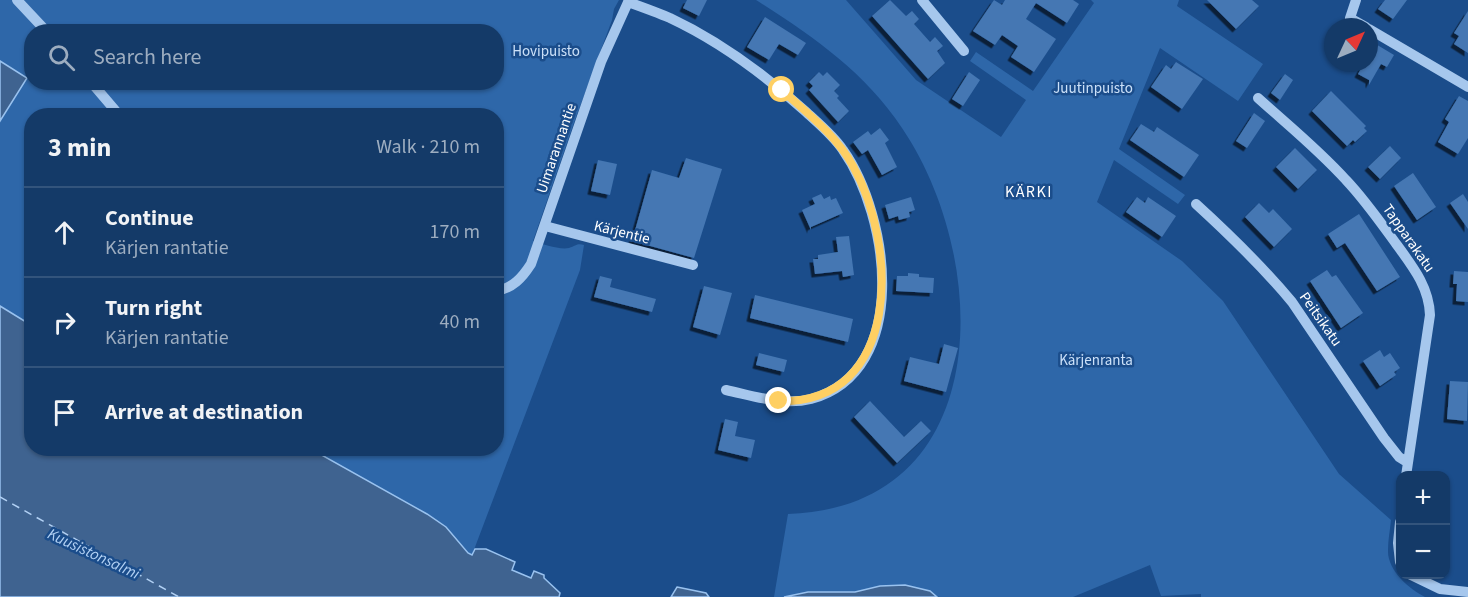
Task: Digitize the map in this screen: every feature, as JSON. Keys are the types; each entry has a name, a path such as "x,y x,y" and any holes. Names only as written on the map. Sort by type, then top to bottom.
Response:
{"street":[{"path":"17,0 40,24"},
{"path":"922,0 964,51"},
{"path":"1350,18 1356,0"},
{"path":"628,1 699,33 768,80 807,113 830,134 848,158 864,188 876,226 882,268 879,315 872,345 848,378 825,394 794,402 726,390"},
{"name":"Uimarannantie","path":"504,290 518,281 531,264 601,62 628,1"},
{"path":"1378,34 1468,87"},
{"path":"98,90 113,108"},
{"name":"Tapparakatu","path":"1258,98 1318,150 1347,180 1379,220 1424,285 1430,301 1430,315 1406,471"},
{"name":"Peitsikatu","path":"1196,204 1263,267 1285,294 1384,438 1399,457 1407,462"},
{"name":"Kärjentie","path":"545,226 693,265"},
{"path":"1419,579 1440,589 1468,592"}],"green space":[{"name":"Hovipuisto","path":"0,0 619,0 533,241 561,248 584,245 580,270 472,555 467,553 446,527 427,514 323,456 504,456 504,108 24,108 24,321 0,306 0,121 24,83 24,90 504,90 504,24 24,24 24,76 0,61"},
{"name":"Kärjenranta","path":"756,0 846,0 916,80 1001,137 1026,100 970,61 976,52 1033,91 1094,3 1091,0 1179,0 1177,6 1263,64 1238,101 1160,48 1119,149 1185,195 1178,204 1114,160 1097,202 1182,261 1223,301 1339,474 1391,520 1388,550 1396,579 1401,579 1425,597 1201,597 1201,594 1161,596 1150,565 1073,597 774,597 788,514 857,501 906,469 939,423 957,368 960,306 951,243 931,182 902,128 871,89 854,72 797,27"}],"water":[{"path":"0,61 24,76 24,83 0,121"},
{"name":"Kuusistonsalmi","path":"0,306 24,321 24,456 323,456 427,514 446,527 468,553 472,555 475,549 486,549 515,562 512,570 531,578 534,571 544,575 544,578 560,593 559,597 0,597"},
{"path":"905,585 930,591 937,597 784,597 808,592 855,592 880,586"},
{"path":"677,587 706,593 709,597 671,597"}],"building":[{"path":"687,0 707,0 699,16 683,8"},
{"path":"890,0 906,16 912,11 919,19 914,24 930,42 935,37 943,46 937,51 945,63 928,79 872,16"},
{"path":"994,0 1002,5 1005,0 1073,0 1079,4 1067,23 1036,3 1026,19 1056,39 1034,72 1011,57 1018,46 1002,35 995,45 973,31"},
{"path":"1207,0 1252,0 1259,6 1236,29"},
{"path":"1385,0 1407,0 1393,19 1378,9"},
{"path":"1468,11 1468,53 1454,44 1459,36 1454,33"},
{"path":"765,17 806,43 798,55 779,44 769,60 747,47"},
{"path":"1378,45 1394,55 1387,67 1381,64 1378,69"},
{"path":"1176,62 1203,79 1182,109 1151,87 1166,65 1171,69"},
{"path":"819,72 823,76 827,72 840,85 834,91 849,111 838,122 809,90 813,86 809,82"},
{"path":"969,72 980,80 963,106 952,99"},
{"path":"1359,72 1376,72 1369,85 1369,80 1358,74"},
{"path":"1285,74 1293,80 1280,100 1271,93"},
{"path":"1331,91 1366,126 1364,128 1367,131 1347,146 1312,111"},
{"path":"1459,96 1468,101 1468,138 1458,154 1438,142 1449,122 1445,119"},
{"path":"1254,113 1265,121 1247,148 1236,141"},
{"path":"1141,124 1154,132 1157,127 1199,155 1184,177 1130,140"},
{"path":"880,128 889,140 885,143 897,167 882,175 868,150 862,154 853,142 868,131 871,135"},
{"path":"1390,146 1401,158 1380,179 1368,167"},
{"path":"1295,148 1317,170 1298,189 1276,167"},
{"path":"686,158 722,169 694,258 632,241 652,170 679,178"},
{"path":"598,160 617,164 610,195 591,191"},
{"path":"1413,173 1436,207 1417,220 1394,186"},
{"path":"821,194 824,199 830,196 831,200 836,198 843,213 811,227 811,230 802,210 815,204 812,198"},
{"path":"1463,194 1468,202 1468,229 1450,203"},
{"path":"911,197 915,210 909,212 910,217 899,220 898,216 889,219 885,205"},
{"path":"1137,197 1145,203 1148,197 1176,216 1162,237 1126,212"},
{"path":"1259,203 1269,213 1273,209 1292,229 1274,247 1245,217"},
{"path":"1359,214 1400,277 1377,291 1345,243 1337,248 1328,234"},
{"path":"849,236 854,275 843,277 842,271 815,274 813,259 818,259 818,255 838,252 836,237"},
{"path":"1327,270 1332,277 1336,275 1363,313 1341,328 1310,281"},
{"path":"1454,271 1468,272 1468,302 1456,301 1457,284 1453,284"},
{"path":"908,273 919,274 919,277 934,278 933,293 896,291 897,276 908,276"},
{"path":"600,276 612,279 610,287 656,299 652,312 594,297"},
{"path":"704,286 732,293 720,335 693,327"},
{"path":"755,295 853,319 848,342 750,318"},
{"path":"944,344 958,348 946,392 904,381 910,357 939,364"},
{"path":"1380,350 1384,357 1390,353 1400,368 1394,372 1396,375 1380,386 1363,361"},
{"path":"759,353 787,360 784,372 756,365"},
{"path":"1450,381 1468,382 1467,421 1447,419"},
{"path":"870,401 904,437 921,421 931,431 897,463 854,417"},
{"path":"725,419 738,422 735,436 755,440 751,458 718,450"}],"ferry route":[{"path":"0,497 179,597"}],"district":[{"name":"KÄRKI","path":"1029,191"}],"route":[{"path":"779,401 794,402 811,399 825,394 848,378 872,345 882,288 882,268 876,226 871,206 854,167 830,134 782,90"}],"park label":[{"name":"Juutinpuisto","path":"1093,88"}]}
